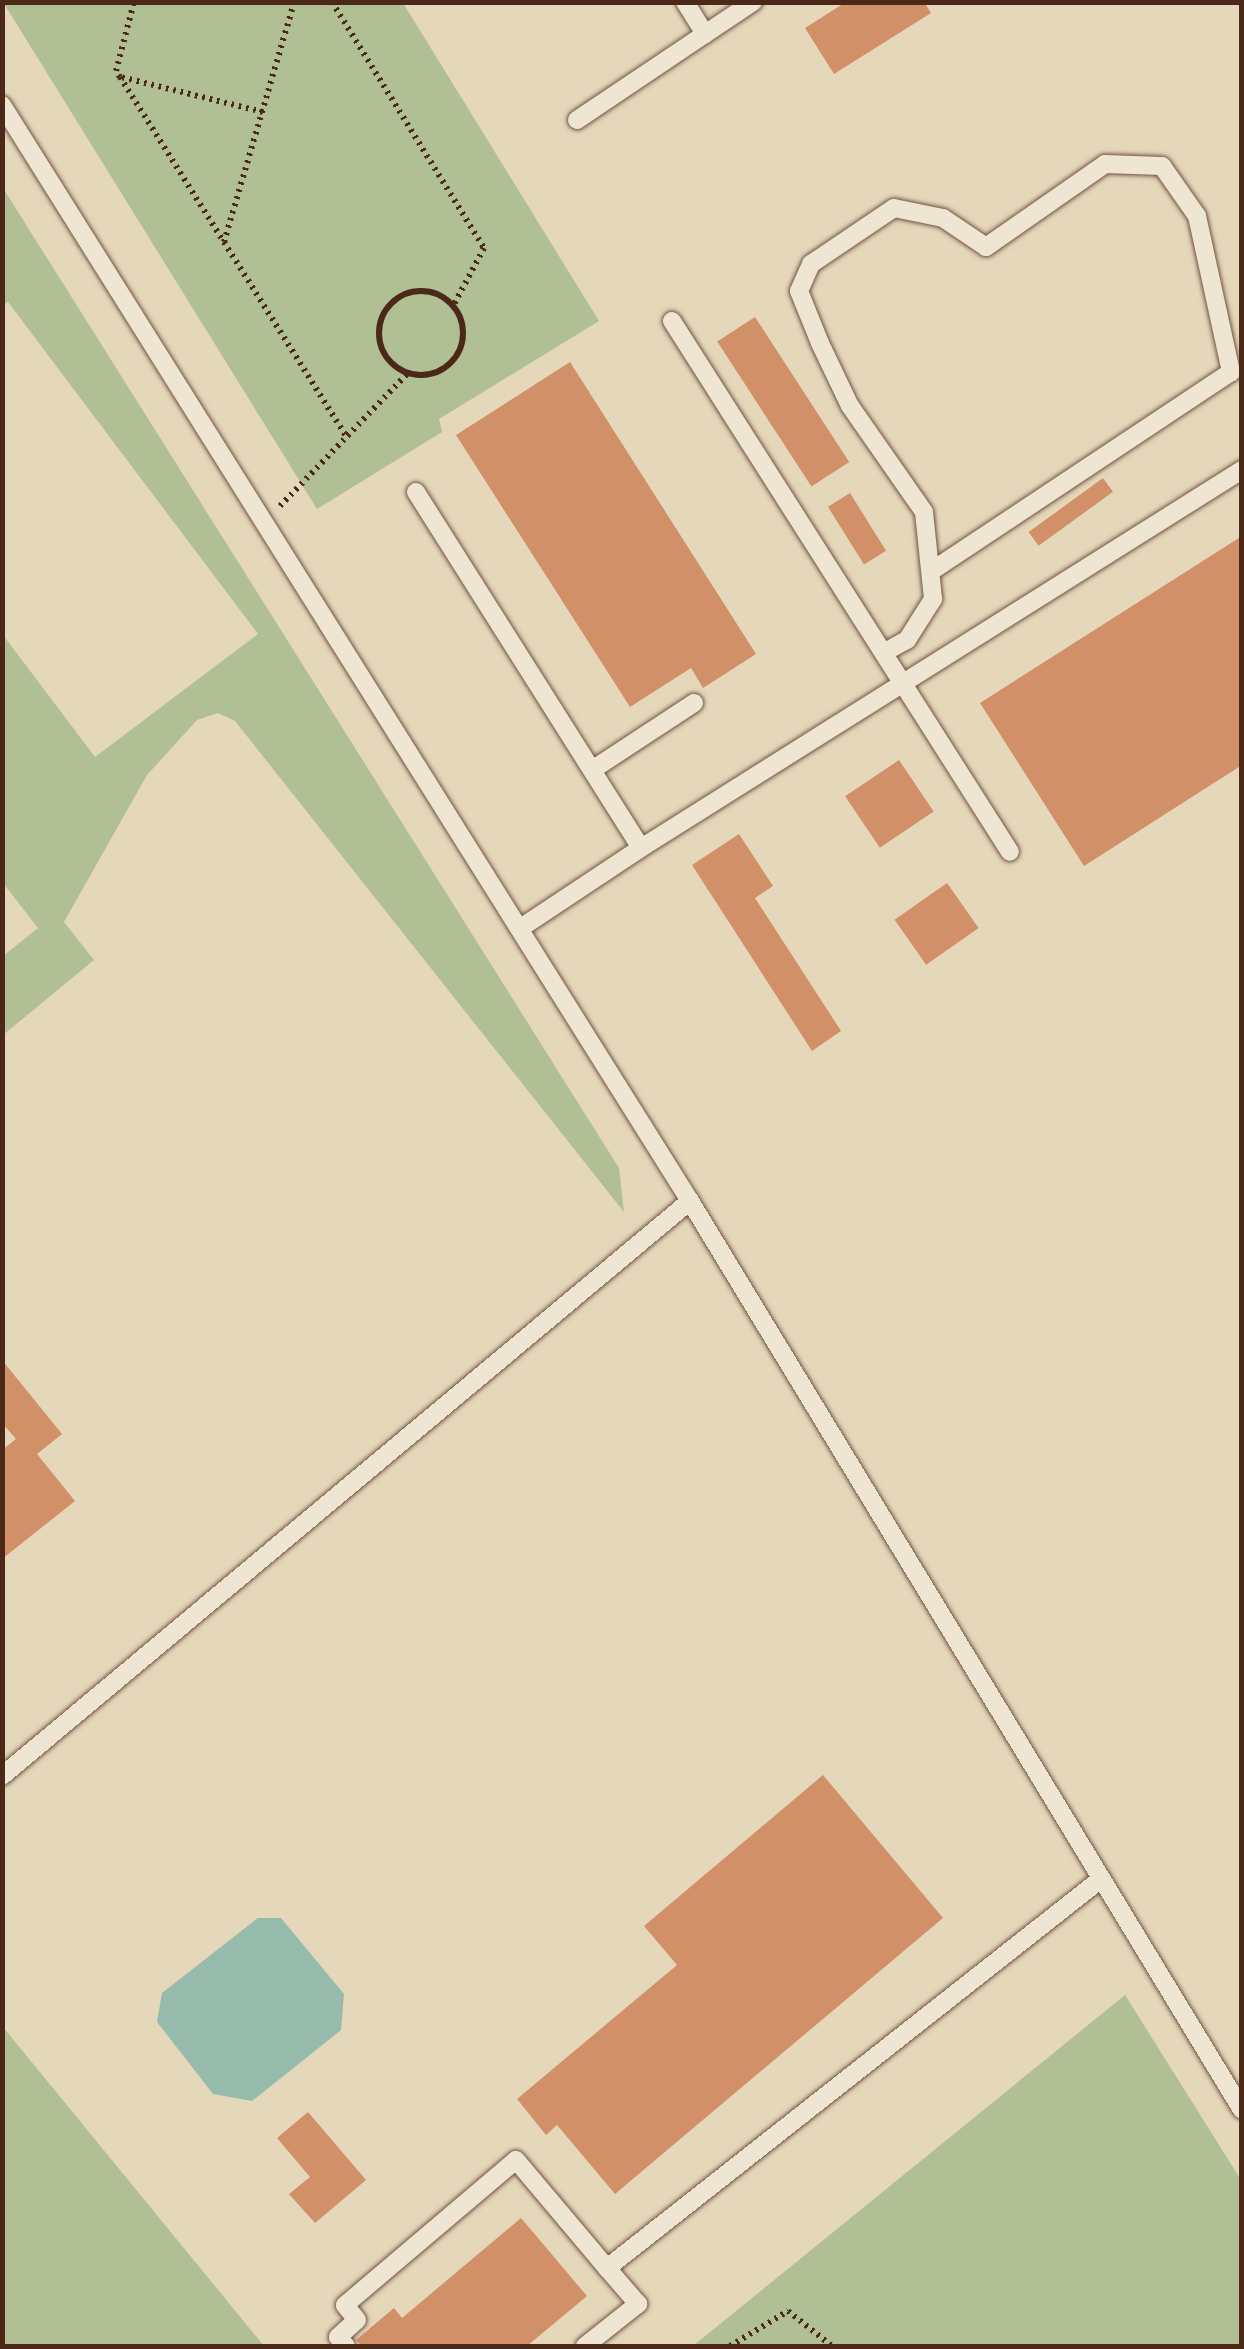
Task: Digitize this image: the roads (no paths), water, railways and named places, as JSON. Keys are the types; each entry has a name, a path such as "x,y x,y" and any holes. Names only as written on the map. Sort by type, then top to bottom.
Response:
{"lane":[{"path":"685,2 706,34"},
{"path":"577,120 753,2"},
{"path":"2,105 690,1201 1242,2110"},
{"path":"885,652 907,640 933,600 934,569 924,512 850,406 799,291 810,264 894,208 943,218 986,247 1104,164 1162,166 1198,216 1231,372 934,569"},
{"path":"672,320 1010,852"},
{"path":"519,930 641,848 1242,470"},
{"path":"416,492 641,848"},
{"path":"592,770 694,703"},
{"path":"2,1776 690,1201"},
{"path":"608,2268 1101,1879"},
{"path":"346,2346 338,2337 357,2320 345,2305 516,2160 638,2304 586,2346"}]}
